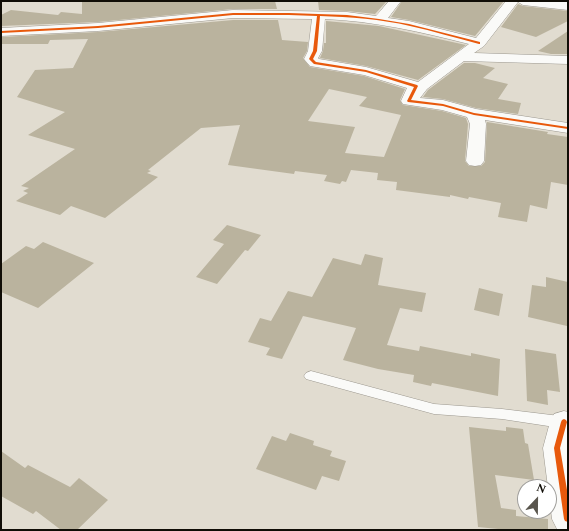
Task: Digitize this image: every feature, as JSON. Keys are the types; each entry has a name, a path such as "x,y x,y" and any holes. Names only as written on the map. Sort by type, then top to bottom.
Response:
{"street":[{"path":"379,20 395,1"},
{"path":"409,100 422,86 463,57 479,43 512,1"},
{"path":"524,1 568,6"},
{"path":"1,32 98,27 233,14 319,15 347,16 409,25 479,43"},
{"path":"319,15 315,51 311,59 315,63 366,72 416,86 409,100"},
{"path":"463,57 568,60"},
{"path":"409,100 443,105 474,114 568,128"},
{"path":"474,114 478,124 475,162"},
{"path":"565,420 557,448 568,519"}],"lane":[{"path":"311,376 434,409 565,420"}],"building":[{"path":"82,1 275,1 277,9 233,9 98,22 1,26 1,15 11,10 58,15 61,12 82,14"},
{"path":"318,1 387,1 375,14 319,10"},
{"path":"402,1 504,1 475,36 391,17"},
{"path":"518,4 523,6 568,11 568,21 536,37 501,27"},
{"path":"233,20 278,20 282,40 308,42 307,51 303,58 310,67 364,76 405,89 400,100 403,105 442,111 466,118 468,124 465,161 469,166 481,166 485,162 487,122 548,132 547,134 568,137 568,185 551,182 547,209 530,205 527,222 498,217 501,203 469,197 468,199 450,195 450,197 396,190 397,182 377,180 378,173 351,170 346,182 342,181 340,184 324,181 327,175 295,171 294,174 228,165 240,125 201,128 148,170 151,171 147,173 158,177 105,218 71,206 60,215 16,201 28,193 23,191 29,188 21,186 75,149 28,135 65,112 17,97 35,70 73,68 88,39 50,40 48,44 1,44 1,37 98,32","holes":["329,89 367,97 359,106 401,115 384,157 345,153 355,127 308,121"]},
{"path":"326,21 379,26 466,45 418,80 366,66 320,58 324,43 326,43"},
{"path":"568,31 568,54 551,54 538,51"},
{"path":"464,63 475,63 495,68 483,78 508,84 498,99 521,103 518,114 476,108 443,99 423,97 428,90"},
{"path":"227,225 261,235 248,251 245,250 217,284 196,277 224,244 213,240"},
{"path":"43,242 94,263 38,308 1,292 1,264 26,246 34,249"},
{"path":"365,254 383,258 378,285 426,293 422,312 400,308 387,345 419,351 420,346 471,356 471,353 500,359 498,396 432,383 431,386 413,382 414,375 378,369 343,360 356,328 303,316 282,359 266,355 270,348 248,342 260,318 271,321 288,291 312,297 333,258 361,265"},
{"path":"546,277 568,282 567,326 528,317 532,285 546,287"},
{"path":"479,288 503,294 499,316 474,310"},
{"path":"525,349 556,354 560,392 547,390 548,405 527,401"},
{"path":"469,427 506,431 506,427 523,429 525,443 528,444 534,479 495,475 501,508 516,510 517,519 548,519 548,530 508,530 478,527"},
{"path":"290,433 314,441 313,445 332,451 330,456 346,461 339,481 322,476 316,490 256,469 272,436 286,441"},
{"path":"1,451 25,468 28,465 70,487 79,478 108,500 77,530 61,530 36,511 33,514 1,496"}],"cycle path":[{"path":"1,32 98,27 233,14 289,14 347,16 379,20 409,25 479,43"},
{"path":"319,15 315,51 311,59 315,63 366,71 416,86 409,101 443,105 474,114 568,128"},
{"path":"564,422 557,448 568,519"}]}
